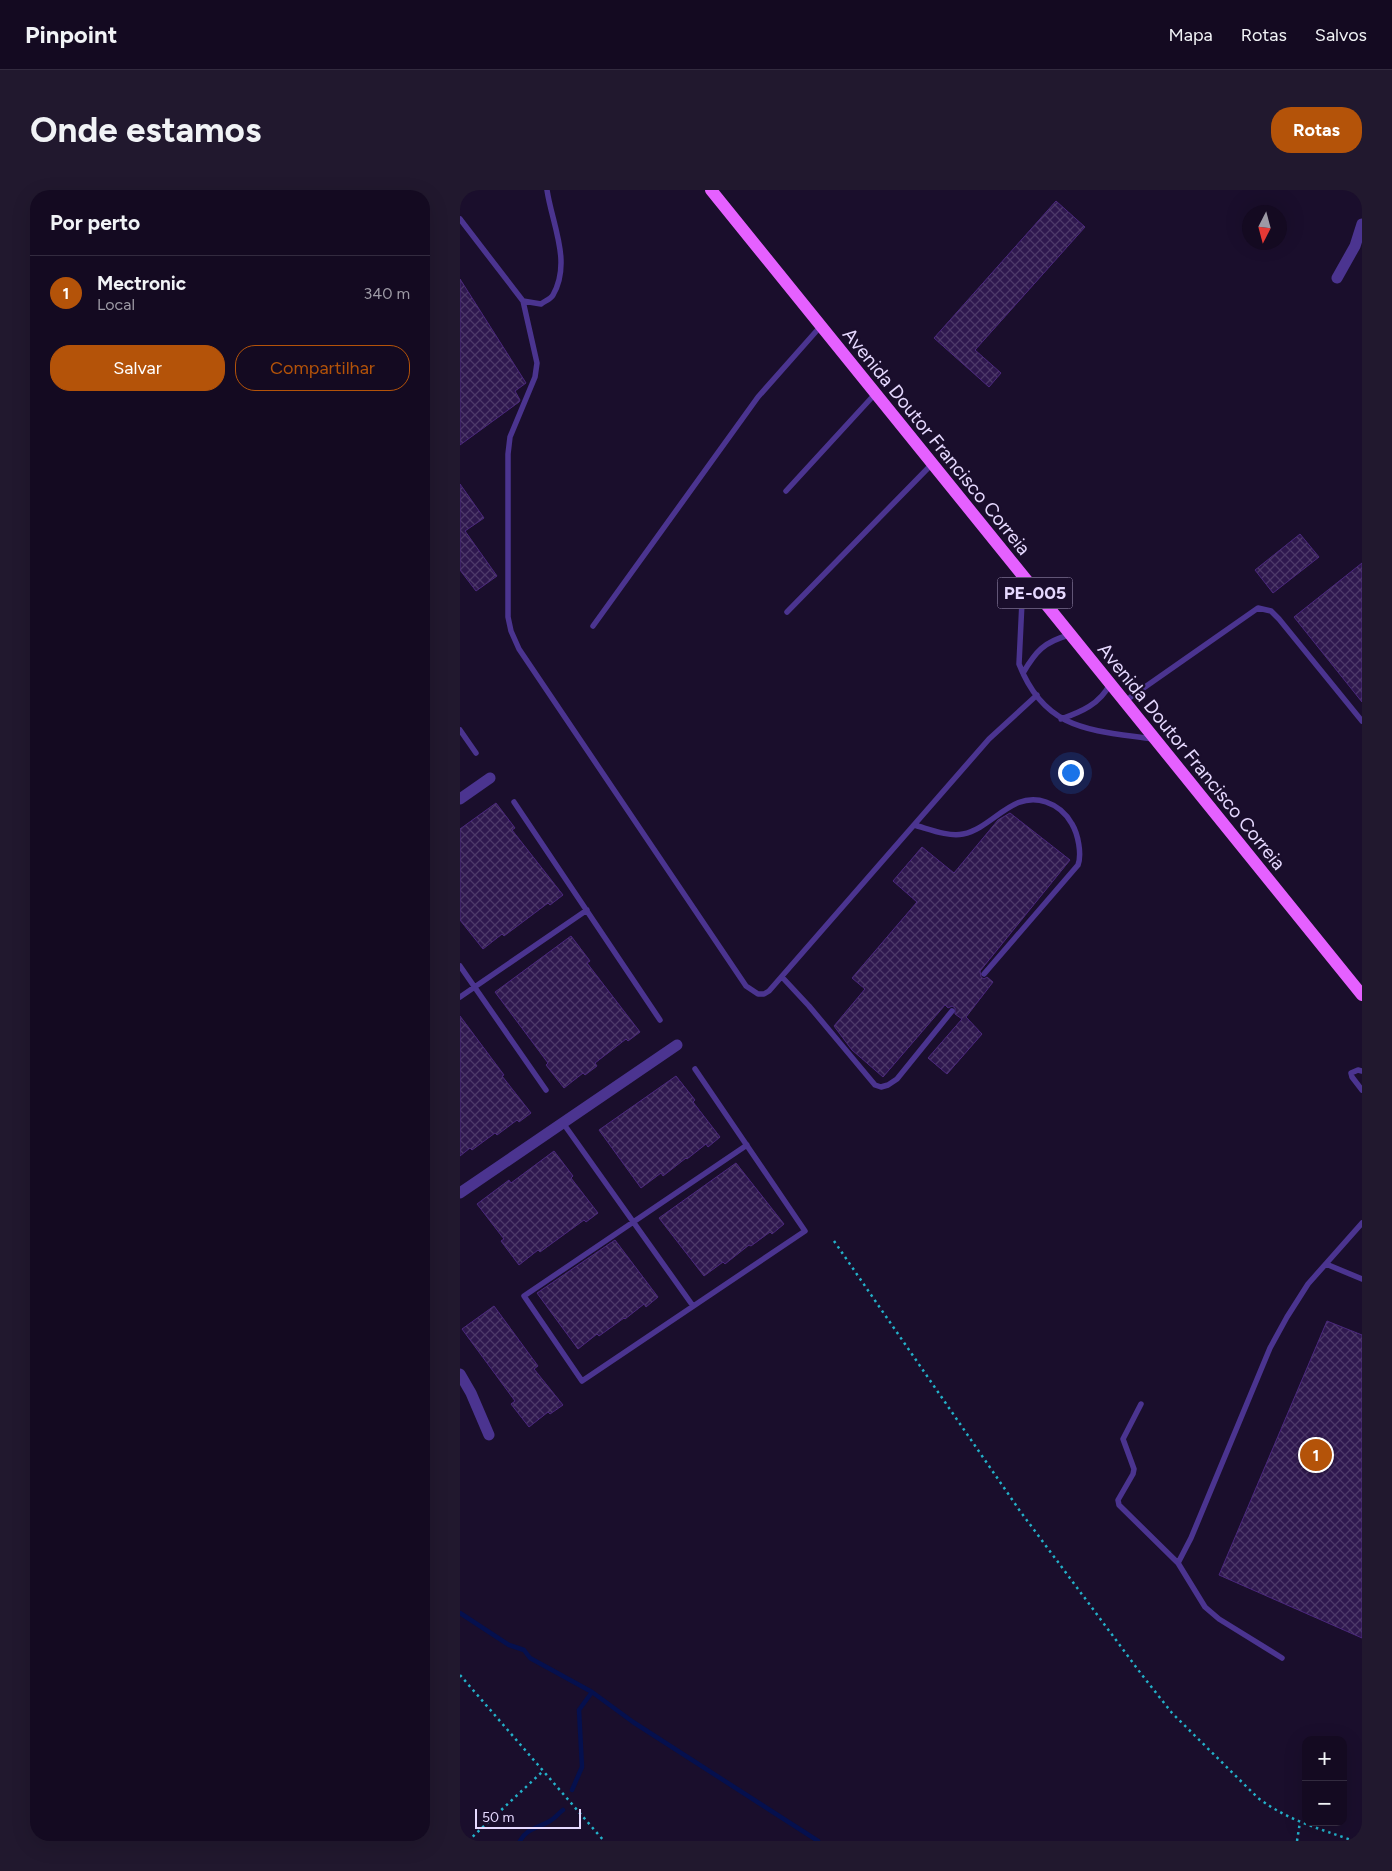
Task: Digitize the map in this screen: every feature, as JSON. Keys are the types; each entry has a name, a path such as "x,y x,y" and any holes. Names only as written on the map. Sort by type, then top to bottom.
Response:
{"main road":[{"name":"Avenida Doutor Francisco Correia","path":"711,190 1362,995"}],"street":[{"path":"1337,278 1354,246 1362,224"},
{"path":"460,799 490,778"},
{"path":"460,1194 676,1045"},
{"path":"460,1374 471,1393 489,1435"}],"lane":[{"path":"523,300 541,304 552,296 561,272 560,244 549,206 547,190"},
{"path":"460,219 523,300 537,363 535,377 510,437 508,454 508,617 511,631 519,649 746,986 758,994 764,994 769,991 989,739 1037,695"},
{"path":"593,626 758,397 820,327"},
{"path":"786,491 876,394"},
{"path":"788,612 932,464"},
{"path":"1024,578 1019,664 1044,706 1078,727 1154,739"},
{"path":"1124,702 1258,608 1271,611 1279,619 1362,721"},
{"path":"1023,673 1038,650 1056,638 1070,635"},
{"path":"1061,718 1079,713 1093,705 1106,692 1110,684"},
{"path":"460,730 476,753"},
{"path":"914,825 960,835 971,832 1019,802 1041,800 1058,806 1072,823 1077,836 1080,861 1078,865 984,974"},
{"path":"514,802 660,1020"},
{"path":"460,997 587,910"},
{"path":"460,966 546,1090"},
{"path":"782,977 809,1006 875,1085 881,1087 897,1079 952,1011"},
{"path":"694,1068 747,1145 805,1231 582,1381 524,1296 747,1145"},
{"path":"1362,1071 1358,1070 1351,1073 1351,1075 1362,1090"},
{"path":"563,1123 693,1306"},
{"path":"1178,1562 1190,1538 1270,1348 1308,1284 1362,1223"},
{"path":"1326,1264 1362,1279"},
{"path":"1141,1404 1123,1438 1134,1469 1118,1500 1119,1505 1178,1562 1205,1607 1219,1620 1282,1658"}],"path":[{"path":"834,1241 1020,1512 1172,1713 1258,1798 1288,1818 1354,1841"},
{"path":"460,1675 604,1841"},
{"path":"468,1841 542,1771"},
{"path":"1297,1841 1300,1822"}],"building":[{"path":"1056,201 1085,227 975,350 1001,373 989,387 934,338"},
{"path":"460,279 526,383 515,391 520,400 519,402 460,445"},
{"path":"460,484 484,518 465,531 497,576 476,591 460,570"},
{"path":"1300,534 1319,557 1273,593 1255,570"},
{"path":"1362,563 1362,702 1294,617"},
{"path":"496,803 515,828 512,830 563,895 550,905 548,903 504,936 502,934 483,949 460,920 460,829"},
{"path":"1010,813 1070,860 980,971 981,977 984,979 987,977 993,982 966,1017 982,1034 947,1074 928,1058 962,1019 955,1014 955,1008 952,1006 948,1008 945,1005 883,1077 852,1050 834,1026 865,989 852,978 917,902 893,881 922,847 954,873 998,820"},
{"path":"571,936 590,961 587,963 640,1032 628,1041 626,1039 595,1063 597,1066 585,1075 583,1073 564,1088 546,1065 548,1063 495,992"},
{"path":"460,1016 504,1075 502,1076 531,1113 519,1122 517,1120 497,1135 495,1133 472,1150 470,1148 460,1156"},
{"path":"676,1076 720,1137 708,1147 706,1144 663,1176 661,1173 641,1188 599,1130"},
{"path":"554,1151 573,1176 571,1178 598,1213 586,1222 584,1220 540,1252 538,1250 519,1265 501,1241 504,1239 477,1204 509,1180 511,1183"},
{"path":"736,1163 784,1224 772,1234 770,1232 751,1246 749,1245 725,1264 723,1262 704,1276 659,1218"},
{"path":"615,1240 658,1297 646,1307 644,1304 599,1336 597,1334 578,1349 537,1293"},
{"path":"494,1306 538,1366 534,1369 563,1405 550,1414 548,1412 529,1427 511,1404 515,1401 462,1329"},
{"path":"1327,1321 1362,1335 1362,1638 1219,1575"}],"waterway":[{"path":"460,1613 509,1645 524,1650 530,1658 592,1692 633,1722 818,1841"},
{"path":"572,1790 582,1767 579,1710 592,1692"},
{"path":"520,1841 526,1833 550,1821 563,1810"}],"place":[{"name":"Mectronic","path":"1316,1455"}]}
